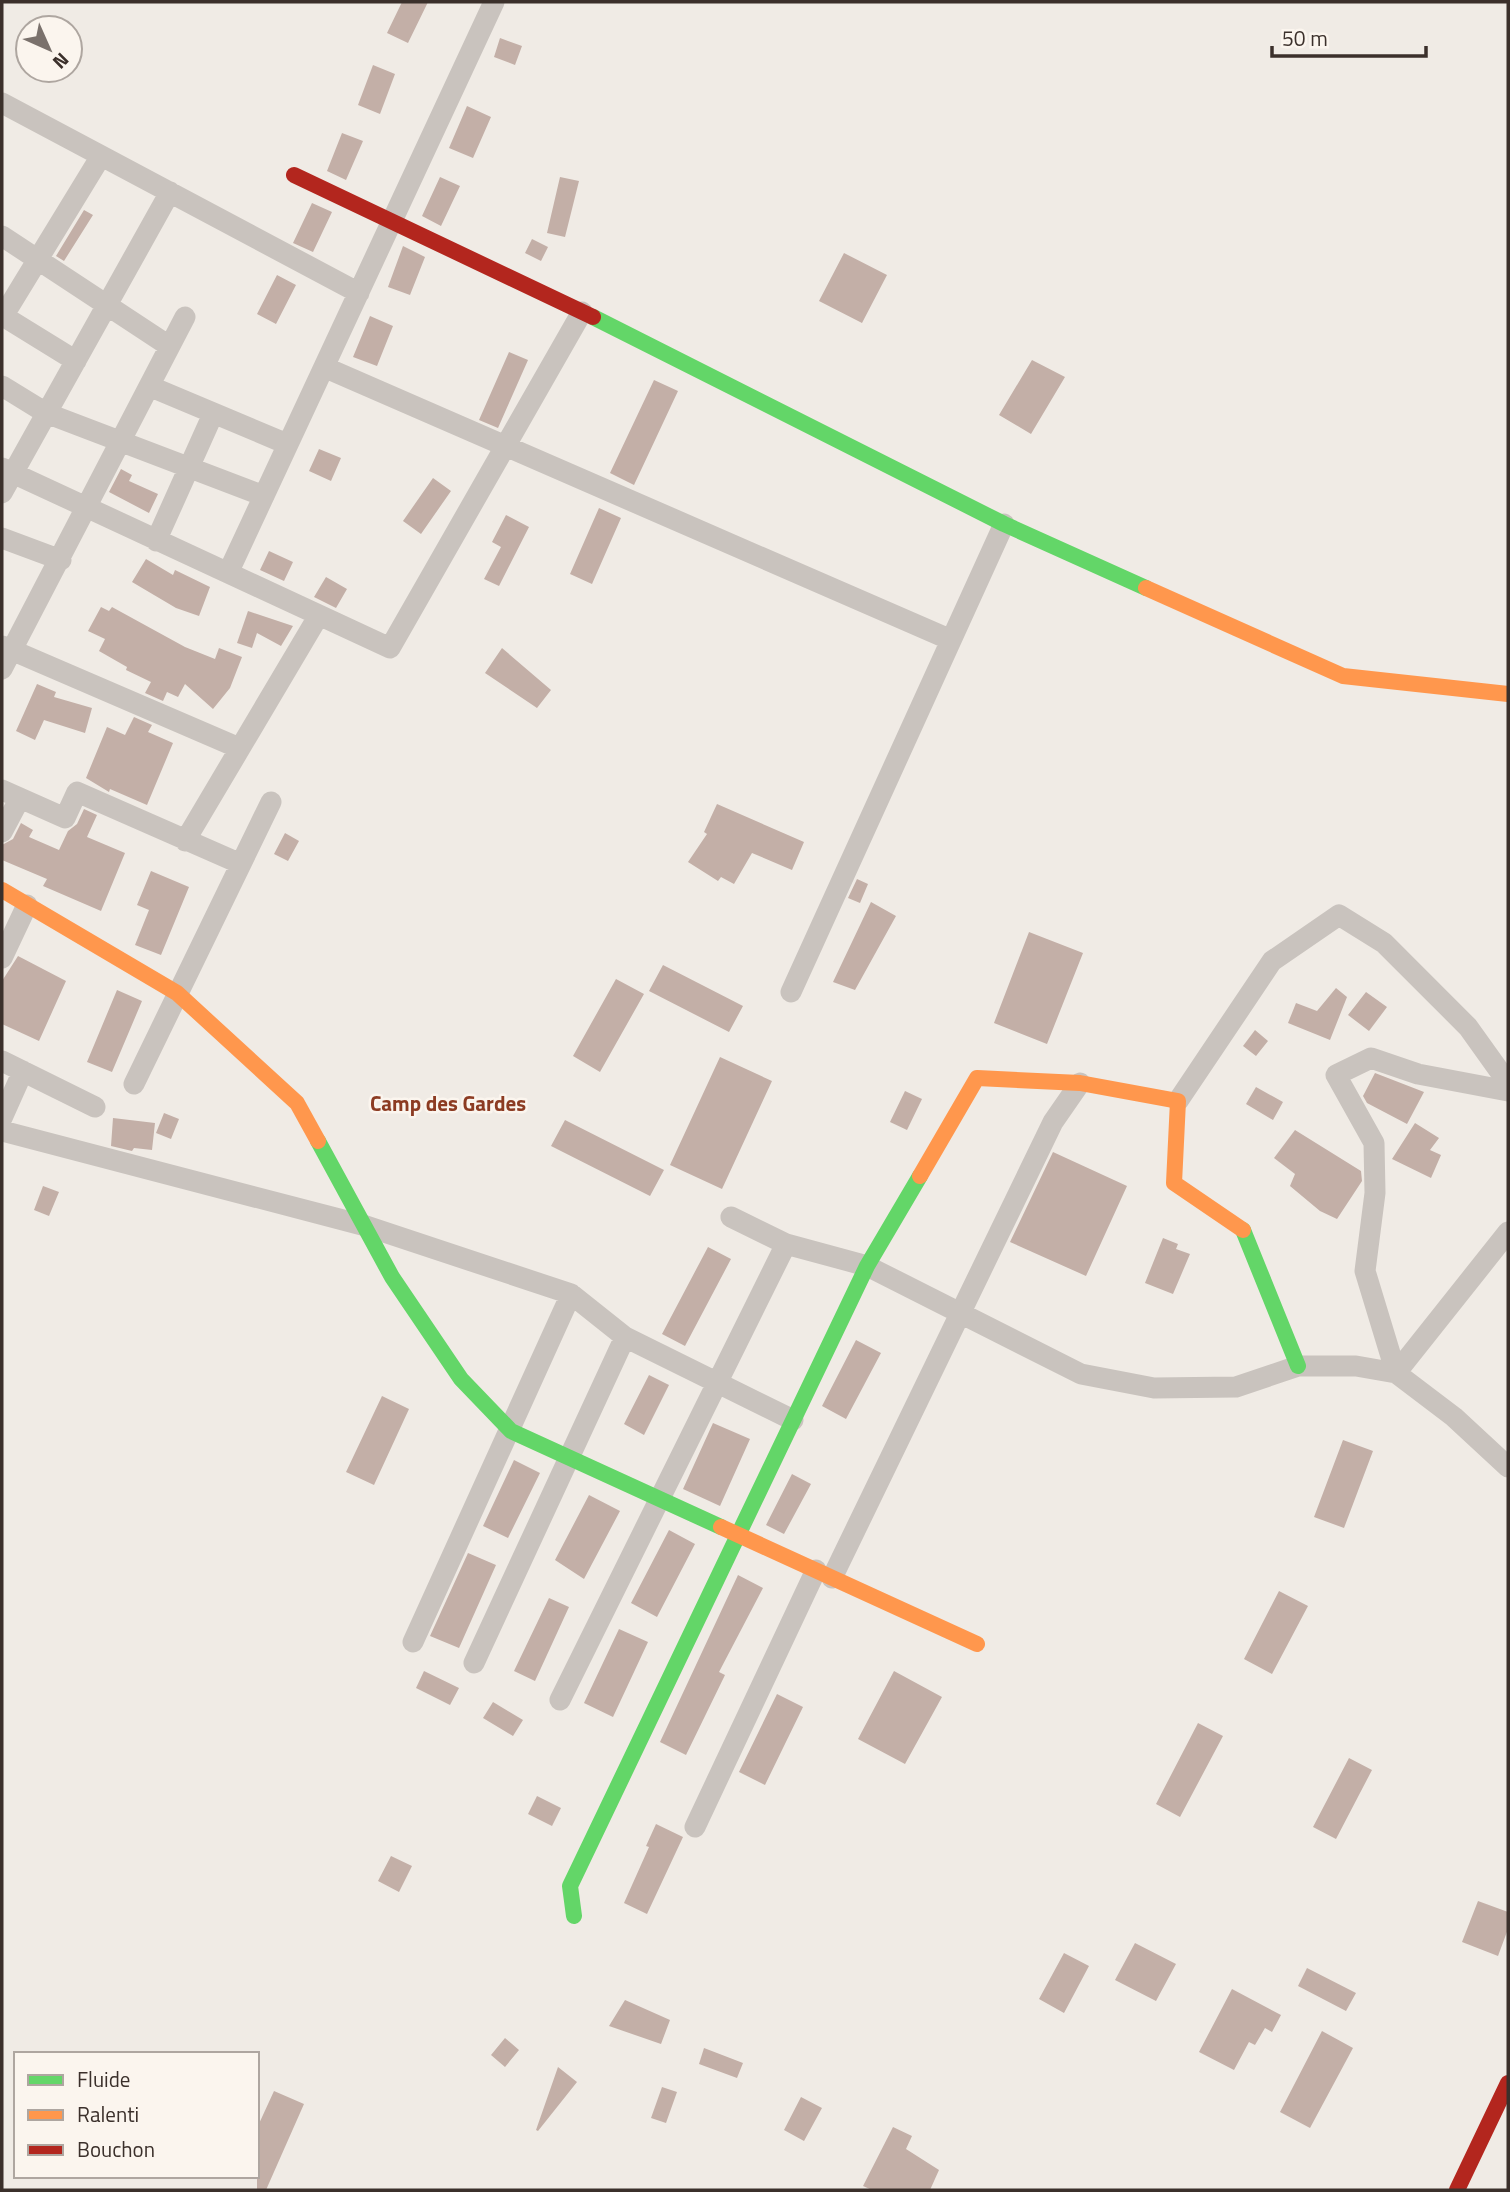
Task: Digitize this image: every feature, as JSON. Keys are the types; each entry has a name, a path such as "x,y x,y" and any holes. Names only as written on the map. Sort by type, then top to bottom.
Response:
{"main road":[{"path":"294,175 582,312 1004,524 1343,676 1508,694"},
{"path":"2,890 177,993 297,1103 392,1277 461,1380 511,1431 977,1644"},
{"path":"574,1916 570,1886 867,1266 977,1078 1080,1083 1178,1101 1174,1183 1242,1229 1298,1366"},
{"path":"1457,2190 1508,2083"}],"street":[{"path":"228,573 494,2"},
{"path":"5,112 101,156 359,293"},
{"path":"76,361 2,317 101,156"},
{"path":"2,492 7,470 46,413 170,192"},
{"path":"2,236 169,346"},
{"path":"7,470 390,648 582,312"},
{"path":"185,317 61,560 5,655 239,748"},
{"path":"324,367 951,640"},
{"path":"2,386 46,413 264,496"},
{"path":"149,386 287,444"},
{"path":"156,541 213,414"},
{"path":"791,992 1004,524"},
{"path":"2,538 61,560"},
{"path":"185,841 319,615"},
{"path":"2,832 11,794 65,818 77,792 241,864"},
{"path":"134,1084 271,802"},
{"path":"2,958 27,905"},
{"path":"1178,1101 1272,961 1339,915 1384,943 1468,1027 1508,1083"},
{"path":"1396,1373 1365,1271 1375,1193 1374,1143 1336,1075 1371,1058 1418,1074 1508,1091"},
{"path":"2,1061 96,1107"},
{"path":"2,1118 23,1072"},
{"path":"695,1827 960,1314 1054,1122 1080,1083"},
{"path":"2,1131 366,1226 571,1293 625,1337 793,1420"},
{"path":"731,1217 786,1244 867,1266 1081,1374 1154,1388 1236,1387 1298,1366 1356,1366 1396,1373 1454,1417 1508,1467"},
{"path":"1396,1373 1508,1232"},
{"path":"560,1700 786,1244"},
{"path":"413,1642 511,1431 571,1293"},
{"path":"474,1663 567,1457 625,1337"}],"building":[{"path":"402,2 428,2 408,43 387,33"},
{"path":"500,38 522,46 515,65 494,57"},
{"path":"373,65 395,74 380,114 358,105"},
{"path":"467,106 491,117 473,158 449,148"},
{"path":"342,133 363,141 346,180 327,171"},
{"path":"440,177 460,186 441,226 422,216"},
{"path":"560,177 579,181 565,237 547,233"},
{"path":"312,203 332,212 313,252 293,243"},
{"path":"84,210 93,215 64,261 56,256"},
{"path":"532,239 548,247 541,261 525,253"},
{"path":"403,246 425,257 410,295 388,287"},
{"path":"844,253 887,275 862,323 819,301"},
{"path":"277,275 296,285 276,324 257,314"},
{"path":"370,316 393,326 377,366 353,357"},
{"path":"509,352 528,360 498,428 479,420"},
{"path":"1032,360 1065,377 1031,434 999,415"},
{"path":"654,380 678,391 634,485 610,473"},
{"path":"319,449 341,458 331,481 309,471"},
{"path":"121,469 132,475 129,481 158,494 149,513 109,492"},
{"path":"433,478 451,491 421,534 403,521"},
{"path":"599,508 621,518 592,584 570,574"},
{"path":"506,515 529,527 499,586 484,579 501,547 492,542"},
{"path":"269,551 293,562 284,581 260,570"},
{"path":"146,559 173,575 175,570 210,587 199,616 176,608 132,582"},
{"path":"326,577 347,589 336,608 314,597"},
{"path":"101,607 109,611 112,607 185,647 215,659 219,648 242,657 230,688 213,709 185,684 178,697 167,692 163,701 145,693 151,682 126,670 127,667 99,651 105,639 88,631"},
{"path":"248,611 293,626 281,646 257,633 252,648 237,643"},
{"path":"502,648 551,690 537,708 485,673"},
{"path":"37,684 56,692 54,697 92,708 85,733 44,720 35,740 16,731"},
{"path":"134,717 152,725 148,732 173,743 147,805 110,789 109,792 86,778 107,727 125,735"},
{"path":"717,804 804,842 792,870 752,853 734,884 721,877 718,881 688,862 707,834 704,832"},
{"path":"84,809 97,815 87,837 125,853 101,911 43,886 47,879 2,860 2,845 13,839 21,823 33,830 29,837 59,850 68,831 77,824"},
{"path":"285,833 299,841 288,861 274,854"},
{"path":"151,871 189,887 161,955 135,945 149,910 137,905"},
{"path":"857,879 868,884 860,903 848,898"},
{"path":"871,902 896,916 855,990 833,982"},
{"path":"1029,932 1083,953 1047,1044 994,1023"},
{"path":"18,956 66,981 39,1041 2,1024 2,981"},
{"path":"663,965 743,1006 729,1032 649,991"},
{"path":"616,979 644,994 600,1072 573,1056"},
{"path":"1336,988 1347,997 1330,1040 1288,1023 1296,1003 1317,1011"},
{"path":"117,990 142,1001 112,1072 87,1062"},
{"path":"1366,992 1387,1007 1369,1031 1348,1015"},
{"path":"1255,1030 1268,1041 1256,1056 1243,1046"},
{"path":"720,1057 772,1081 722,1189 670,1165"},
{"path":"1375,1073 1424,1092 1407,1124 1367,1103 1363,1096"},
{"path":"1256,1087 1283,1102 1273,1120 1246,1104"},
{"path":"905,1091 922,1099 907,1130 890,1122"},
{"path":"164,1113 179,1119 171,1139 156,1133"},
{"path":"113,1118 155,1123 152,1150 134,1148 132,1151 111,1146"},
{"path":"565,1120 664,1170 650,1196 551,1146"},
{"path":"1415,1123 1439,1138 1430,1150 1441,1155 1431,1178 1392,1159"},
{"path":"1295,1130 1361,1171 1362,1181 1337,1219 1320,1211 1290,1186 1295,1174 1274,1158"},
{"path":"1053,1152 1127,1186 1086,1276 1010,1242"},
{"path":"43,1186 59,1192 49,1216 34,1210"},
{"path":"1163,1238 1178,1244 1176,1249 1190,1254 1173,1294 1145,1283"},
{"path":"708,1247 731,1259 685,1346 662,1334"},
{"path":"856,1340 881,1353 846,1419 822,1406"},
{"path":"649,1375 669,1385 644,1435 624,1424"},
{"path":"382,1396 409,1409 374,1485 346,1472"},
{"path":"713,1423 750,1439 720,1506 683,1489"},
{"path":"1343,1440 1373,1451 1344,1528 1314,1517"},
{"path":"514,1460 540,1473 508,1538 483,1526"},
{"path":"792,1474 811,1484 784,1534 766,1525"},
{"path":"589,1495 620,1511 584,1579 555,1560"},
{"path":"669,1530 695,1544 657,1617 631,1603"},
{"path":"468,1553 496,1565 459,1648 430,1636"},
{"path":"738,1575 763,1588 719,1672 725,1675 686,1755 660,1742"},
{"path":"1279,1591 1308,1606 1272,1674 1244,1659"},
{"path":"549,1598 569,1607 535,1681 514,1671"},
{"path":"619,1629 648,1642 613,1717 584,1703"},
{"path":"424,1671 459,1688 450,1705 416,1688"},
{"path":"894,1671 942,1697 905,1764 858,1739"},
{"path":"777,1694 803,1707 765,1785 739,1772"},
{"path":"493,1702 523,1720 513,1736 483,1718"},
{"path":"1198,1723 1223,1736 1180,1817 1156,1804"},
{"path":"1349,1758 1372,1770 1336,1839 1313,1827"},
{"path":"537,1796 561,1808 552,1826 528,1814"},
{"path":"656,1824 683,1837 647,1914 624,1903 649,1847 646,1846"},
{"path":"391,1856 412,1866 399,1892 378,1881"},
{"path":"1478,1901 1508,1912 1508,1929 1498,1956 1462,1942"},
{"path":"1135,1943 1176,1964 1156,2001 1115,1980"},
{"path":"1064,1953 1089,1966 1064,2013 1039,1999"},
{"path":"1307,1968 1356,1993 1346,2011 1298,1986"},
{"path":"1232,1989 1281,2015 1272,2032 1265,2028 1255,2045 1249,2042 1234,2070 1199,2052"},
{"path":"625,2000 670,2020 661,2044 609,2026"},
{"path":"1322,2031 1353,2048 1310,2128 1280,2112"},
{"path":"505,2038 519,2050 505,2067 491,2055"},
{"path":"704,2048 743,2063 737,2078 699,2064"},
{"path":"558,2067 577,2082 538,2131 536,2130"},
{"path":"662,2087 677,2092 666,2123 651,2118"},
{"path":"274,2091 304,2104 266,2190 257,2190 259,2124"},
{"path":"801,2097 822,2108 804,2141 784,2130"},
{"path":"893,2127 912,2136 906,2149 939,2170 930,2190 872,2190 863,2186"}],"traffic: fast":[{"path":"593,317 1004,524 1146,588"},
{"path":"318,1141 392,1277 461,1379 511,1431 721,1527"},
{"path":"574,1916 570,1886 867,1266 920,1176"},
{"path":"1243,1230 1298,1366"}],"traffic: slow":[{"path":"1146,588 1343,676 1508,694"},
{"path":"2,890 177,993 297,1103 318,1141"},
{"path":"920,1176 977,1078 1080,1083 1178,1101 1174,1183 1243,1230"},
{"path":"721,1527 977,1644"}],"traffic: jam":[{"path":"294,175 593,317"},
{"path":"1457,2190 1508,2083"}],"district":[{"name":"Camp des Gardes","path":"448,1103"}]}
